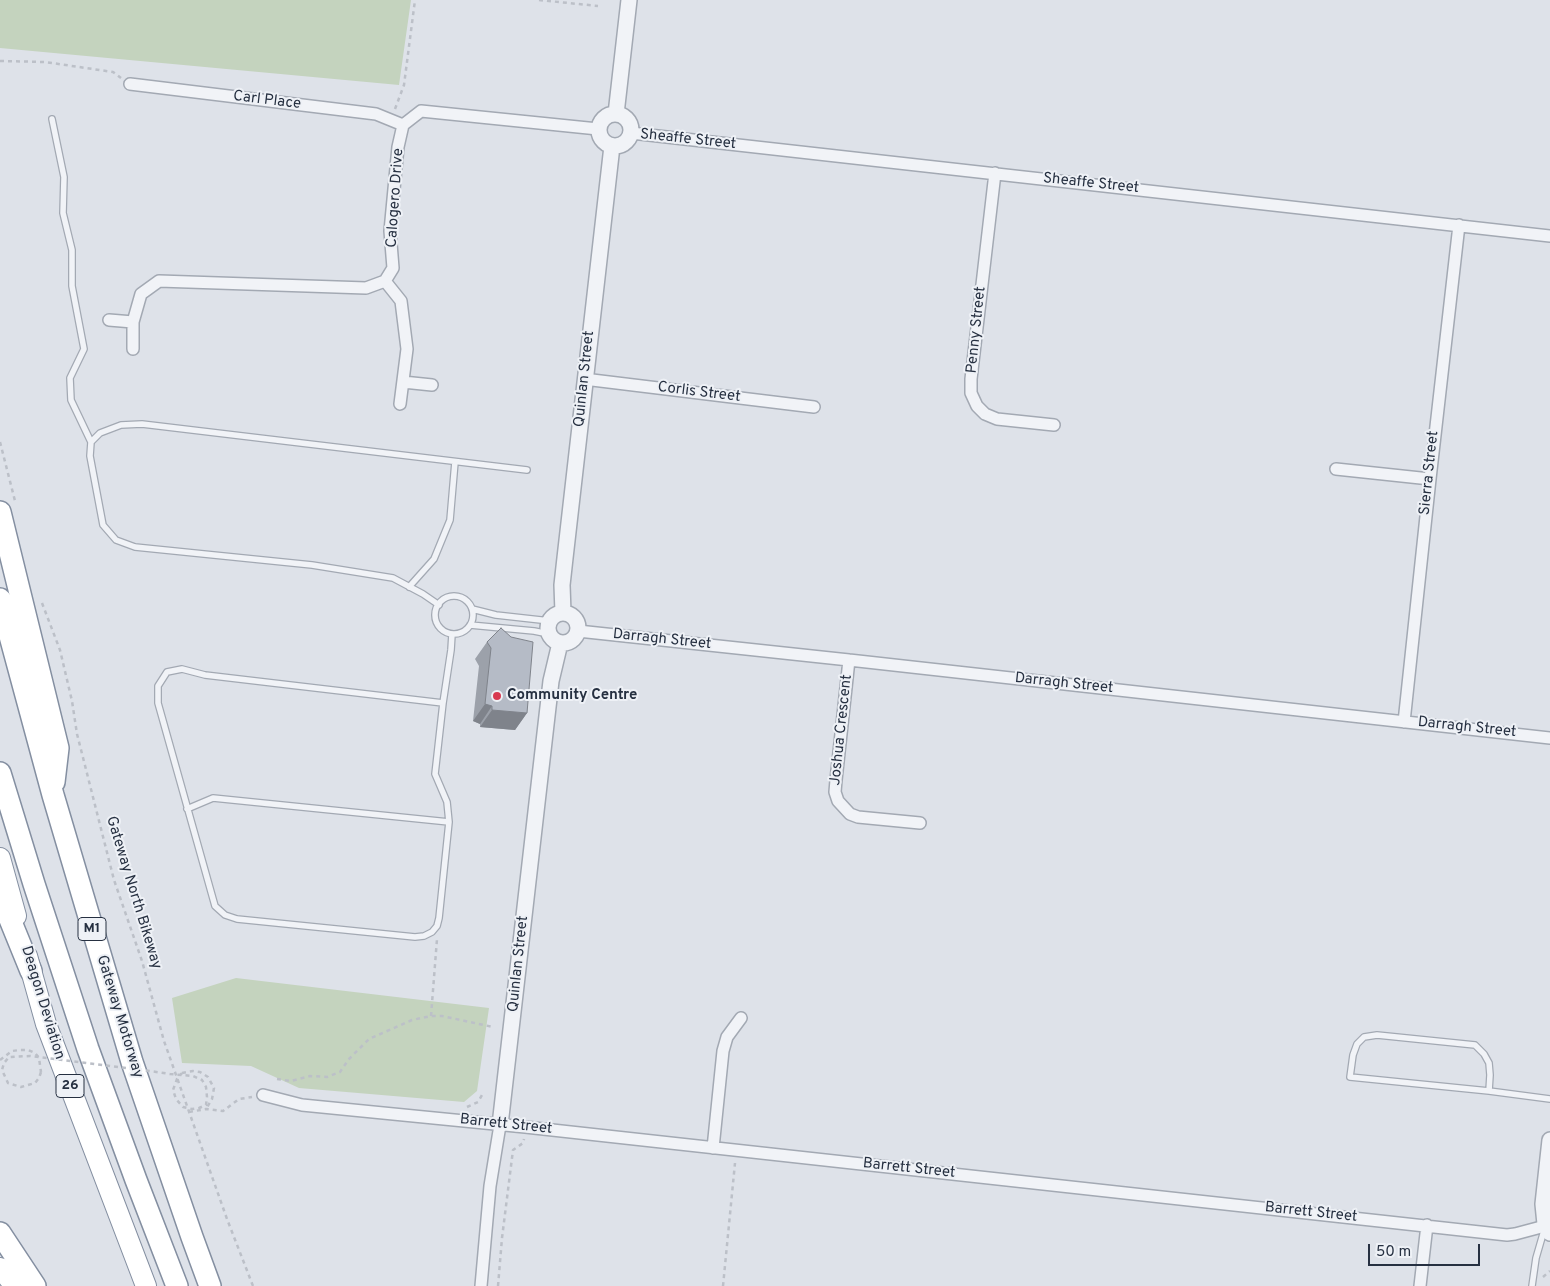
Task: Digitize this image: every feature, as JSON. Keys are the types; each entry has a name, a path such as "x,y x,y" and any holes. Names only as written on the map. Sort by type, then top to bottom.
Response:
{"highway":[{"path":"8,508 58,748 53,795"},
{"name":"Gateway Motorway","path":"0,599 53,795 132,1062 210,1286"},
{"path":"0,773 88,1049 136,1180 178,1286"},
{"name":"Deagon Deviation","path":"0,858 30,972 50,1034 146,1286"},
{"path":"0,895 30,972"},
{"path":"0,1233 35,1286"},
{"path":"0,1268 15,1286"}],"street":[{"path":"616,114 628,0"},
{"name":"Carl Place","path":"130,84 376,114 403,125"},
{"path":"403,125 421,112 598,129"},
{"path":"611,114 616,114 630,122 631,133 622,145 612,146 603,142 598,129 602,120 611,114"},
{"name":"Calogero Drive","path":"385,281 393,268 390,231 398,147 403,125"},
{"name":"Sheaffe Street","path":"631,133 1550,236"},
{"name":"Quinlan Street","path":"481,1286 490,1186 500,1124 554,663 555,628 562,585 612,146"},
{"name":"Penny Street","path":"994,173 971,393 977,406 991,417 1054,425"},
{"name":"Sierra Street","path":"1404,722 1459,225"},
{"path":"133,349 133,322 142,294 159,281 366,288 385,281 401,302 407,349 400,404"},
{"path":"109,320 133,322"},
{"name":"Corlis Street","path":"584,380 814,407"},
{"path":"403,382 432,385"},
{"path":"1336,469 1430,479"},
{"path":"567,613 575,618 578,631 573,640 569,642 555,628 567,613"},
{"name":"Darragh Street","path":"578,631 1550,738"},
{"name":"Joshua Crescent","path":"849,660 835,792 838,801 850,814 858,817 920,824"},
{"path":"713,1148 723,1051 728,1037 740,1018"},
{"name":"Barrett Street","path":"264,1095 302,1105 500,1124 1507,1235 1548,1230"},
{"path":"1548,1230 1543,1204 1550,1140"},
{"path":"1420,1286 1427,1225"}],"lane":[{"path":"52,119 64,177 63,213 72,250 72,286 84,349 70,378 71,400 91,442 90,456 103,525 116,540 135,547 321,567 393,578 424,594 438,605"},
{"path":"91,442 100,433 122,425 142,424 526,470"},
{"path":"409,587 434,559 450,520 455,462"},
{"path":"459,597 465,600 472,609 470,625 462,632 452,634 441,628 435,617 438,605 448,598 459,597"},
{"path":"472,609 555,628"},
{"path":"470,625 534,631 555,628"},
{"path":"442,703 205,675 182,669 167,672 158,686 158,703 215,906 225,916 237,919 415,937 424,936 432,932 437,926 439,918 449,822 447,802 435,774 442,703 452,634"},
{"path":"188,809 213,798 449,822"},
{"path":"1489,1091 1490,1075 1488,1063 1484,1054 1475,1045 1378,1035 1364,1037 1357,1044 1350,1076 1489,1091 1550,1100"},
{"path":"1532,1286 1536,1258 1548,1230"}],"path":[{"path":"391,120 404,85 415,0"},
{"path":"539,0 598,6"},
{"path":"0,61 45,62 113,72 130,84"},
{"path":"0,442 8,508"},
{"name":"Gateway North Bikeway","path":"39,595 60,650 72,701 77,734 114,880 142,961 164,1041 227,1219 253,1286"},
{"path":"432,932 437,940 432,1016"},
{"path":"277,1079 291,1081 310,1076 327,1077 340,1072 360,1046 369,1039 412,1020 442,1016 493,1026"},
{"path":"0,1060 12,1051 28,1050 35,1053 39,1058 41,1072 39,1078 35,1083 21,1087 8,1082 2,1070 4,1063 9,1057 30,1056 141,1069 170,1074 178,1074 185,1075 193,1076 202,1080 208,1097 206,1105 192,1109 183,1107 176,1099 173,1090 177,1079 182,1073 200,1072 208,1077 214,1088 212,1099 206,1109"},
{"path":"189,1112 206,1109 223,1110 239,1099 264,1095"},
{"path":"466,1108 478,1102 482,1095"},
{"path":"498,1286 513,1150 523,1143 524,1138"},
{"path":"509,1148 513,1150"},
{"path":"723,1286 736,1150"}],"green space":[{"path":"0,0 411,0 399,85 0,48"},
{"path":"236,978 489,1008 477,1091 464,1102 299,1088 251,1066 182,1063 172,998"}],"building":[{"path":"501,628 511,637 533,642 527,713 492,710 492,706 485,704 491,648 487,642"}],"place":[{"name":"Community Centre","path":"497,696"}]}
